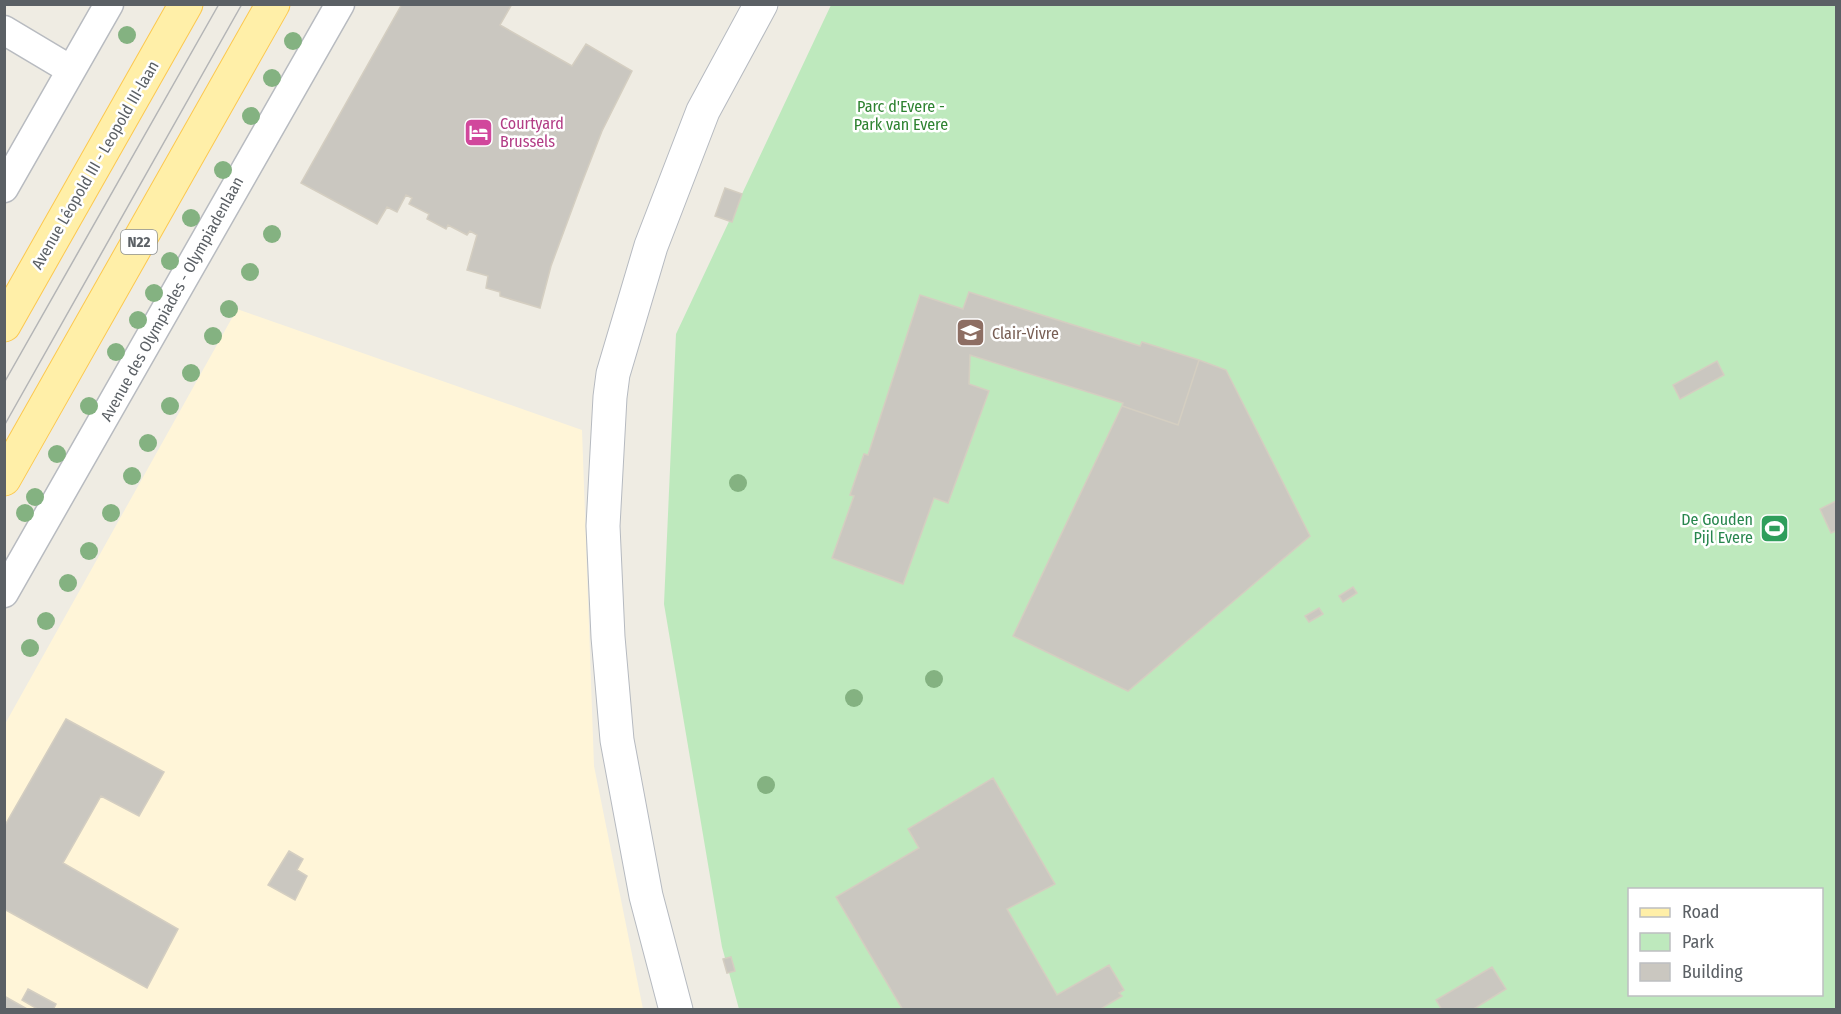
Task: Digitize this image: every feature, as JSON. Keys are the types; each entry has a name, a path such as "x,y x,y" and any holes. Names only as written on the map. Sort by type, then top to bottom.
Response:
{"main road":[{"name":"Avenue Léopold III - Leopold III-laan","path":"4,325 186,4"},
{"name":"N22","path":"4,479 273,4"}],"street":[{"path":"4,188 109,4"},
{"name":"Avenue des Olympiades - Olympiadenlaan","path":"4,593 340,4"},
{"path":"676,1010 646,896 616,740 603,526 610,397 613,374 655,235 703,111 760,4"},
{"path":"4,30 71,70"}],"shaded area":[{"path":"237,309 582,430 594,766 643,1009 5,1010 5,724"}],"green space":[{"name":"Parc d'Evere - Park van Evere","path":"831,5 1836,5 1836,1009 739,1009 722,947 664,604 676,334"}],"building":[{"path":"402,4 512,4 500,25 572,66 586,44 632,71 602,131 581,185 551,266 540,308 500,296 500,292 486,288 488,276 467,270 477,235 470,231 467,235 448,225 446,229 427,219 429,214 409,204 412,198 406,195 397,212 387,207 377,224 301,183"},
{"path":"725,188 742,194 732,222 715,216"},
{"path":"969,292 1140,346 1142,342 1199,360 1178,425 1122,406 1123,403 970,355 969,384 989,391 948,503 934,498 903,584 832,558 854,496 850,495 864,454 868,455 920,295 963,309"},
{"path":"1199,360 1226,370 1310,536 1128,691 1013,636 1122,406 1178,425"},
{"path":"1717,361 1724,375 1680,399 1673,385"},
{"path":"1836,501 1836,531 1831,533 1820,509"},
{"path":"1353,587 1357,593 1343,602 1339,596"},
{"path":"1319,608 1323,614 1309,622 1305,616"},
{"path":"66,719 164,772 139,816 101,796 63,863 178,929 147,988 4,909 4,827"},
{"path":"993,778 1055,884 1007,909 1057,995 1109,965 1124,990 1119,993 1122,996 1099,1010 903,1010 836,897 919,848 908,829"},
{"path":"289,851 303,859 297,870 307,876 295,900 268,885"},
{"path":"731,957 735,971 727,973 723,959"},
{"path":"1492,967 1506,989 1472,1010 1442,1010 1436,1000"},
{"path":"28,989 56,1004 53,1010 39,1010 22,1000"},
{"path":"4,996 29,1010 4,1010"}],"tram line":[{"path":"4,383 219,4"},
{"path":"4,426 242,4"}],"place":[{"name":"Courtyard Brussels","path":"479,132"},
{"name":"Clair-Vivre","path":"971,333"},
{"name":"De Gouden Pijl Evere","path":"1774,528"}]}
